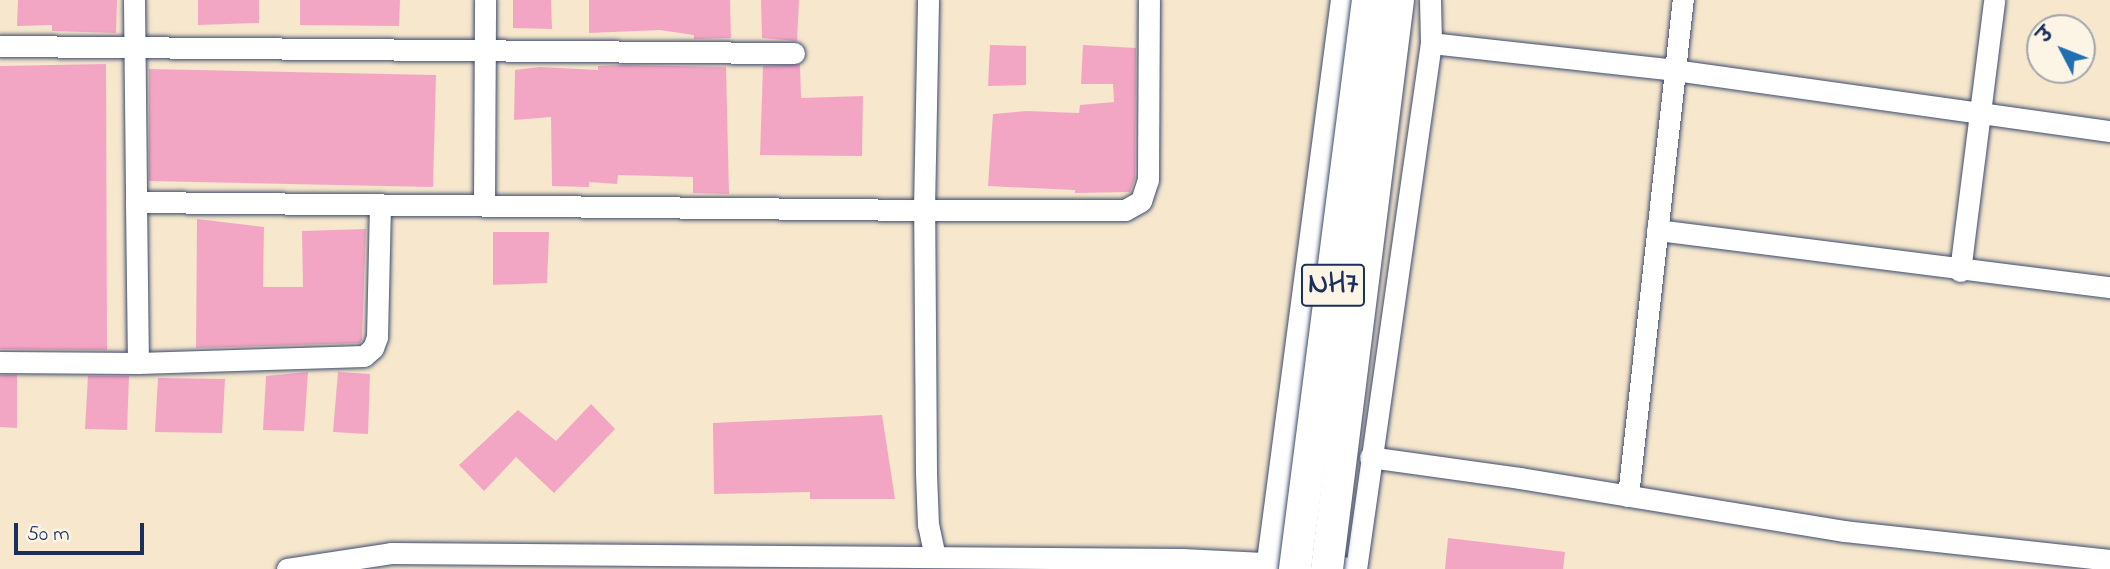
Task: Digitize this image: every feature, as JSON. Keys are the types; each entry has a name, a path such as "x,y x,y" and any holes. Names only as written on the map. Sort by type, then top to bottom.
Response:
{"highway":[{"name":"NH7","path":"1279,566 1368,0"},
{"name":"NH7","path":"1346,569 1398,0"}],"main road":[{"path":"1279,566 1345,0"}],"street":[{"path":"134,0 138,363"},
{"path":"484,205 485,0"},
{"path":"928,0 924,210 926,472 928,525 935,557"},
{"path":"136,202 1125,210 1141,201 1148,180 1149,0"},
{"path":"287,569 391,553 674,562 935,557 1346,569 1370,457 1431,43 1430,0"},
{"path":"1628,496 1683,0"},
{"path":"1960,271 1994,0"},
{"path":"1431,43 1675,70 2110,131"},
{"path":"0,46 484,52 794,52"},
{"path":"0,362 138,363 364,356 373,348 377,337 380,204"},
{"path":"1657,230 1960,271 2110,287"},
{"path":"1370,457 1844,531 2110,560"}],"building":[{"path":"18,0 117,0 116,33 52,31 52,25 17,26"},
{"path":"198,0 259,0 259,23 198,25"},
{"path":"300,0 400,0 399,26 300,25"},
{"path":"513,0 551,0 552,29 513,28"},
{"path":"589,0 730,0 731,38 694,39 694,35 660,30 589,33"},
{"path":"761,0 799,0 797,41 762,38"},
{"path":"990,45 1026,46 1026,85 988,86"},
{"path":"1083,45 1136,48 1135,178 1130,192 1075,193 1075,190 988,186 993,114 1026,111 1079,113 1080,105 1114,102 1113,84 1081,84"},
{"path":"106,64 107,350 0,349 0,66"},
{"path":"800,64 801,98 863,96 862,156 760,155 763,66"},
{"path":"598,66 726,67 729,194 693,193 693,177 618,175 617,184 589,182 589,187 552,186 551,117 514,120 515,70 540,67 598,70"},
{"path":"149,69 436,75 433,187 149,181"},
{"path":"197,219 264,227 263,287 303,287 302,231 366,229 362,340 359,343 196,348"},
{"path":"493,232 549,232 547,283 493,285"},
{"path":"308,372 304,431 263,430 266,376"},
{"path":"338,372 370,374 368,434 333,432"},
{"path":"0,375 17,375 17,428 0,427"},
{"path":"88,376 129,376 127,430 85,429"},
{"path":"158,378 225,379 222,433 155,432"},
{"path":"591,404 615,429 554,493 516,457 484,491 459,465 518,410 556,441"},
{"path":"882,415 895,499 810,499 810,492 714,494 713,423"},
{"path":"1448,538 1565,552 1563,569 1445,569"}]}
